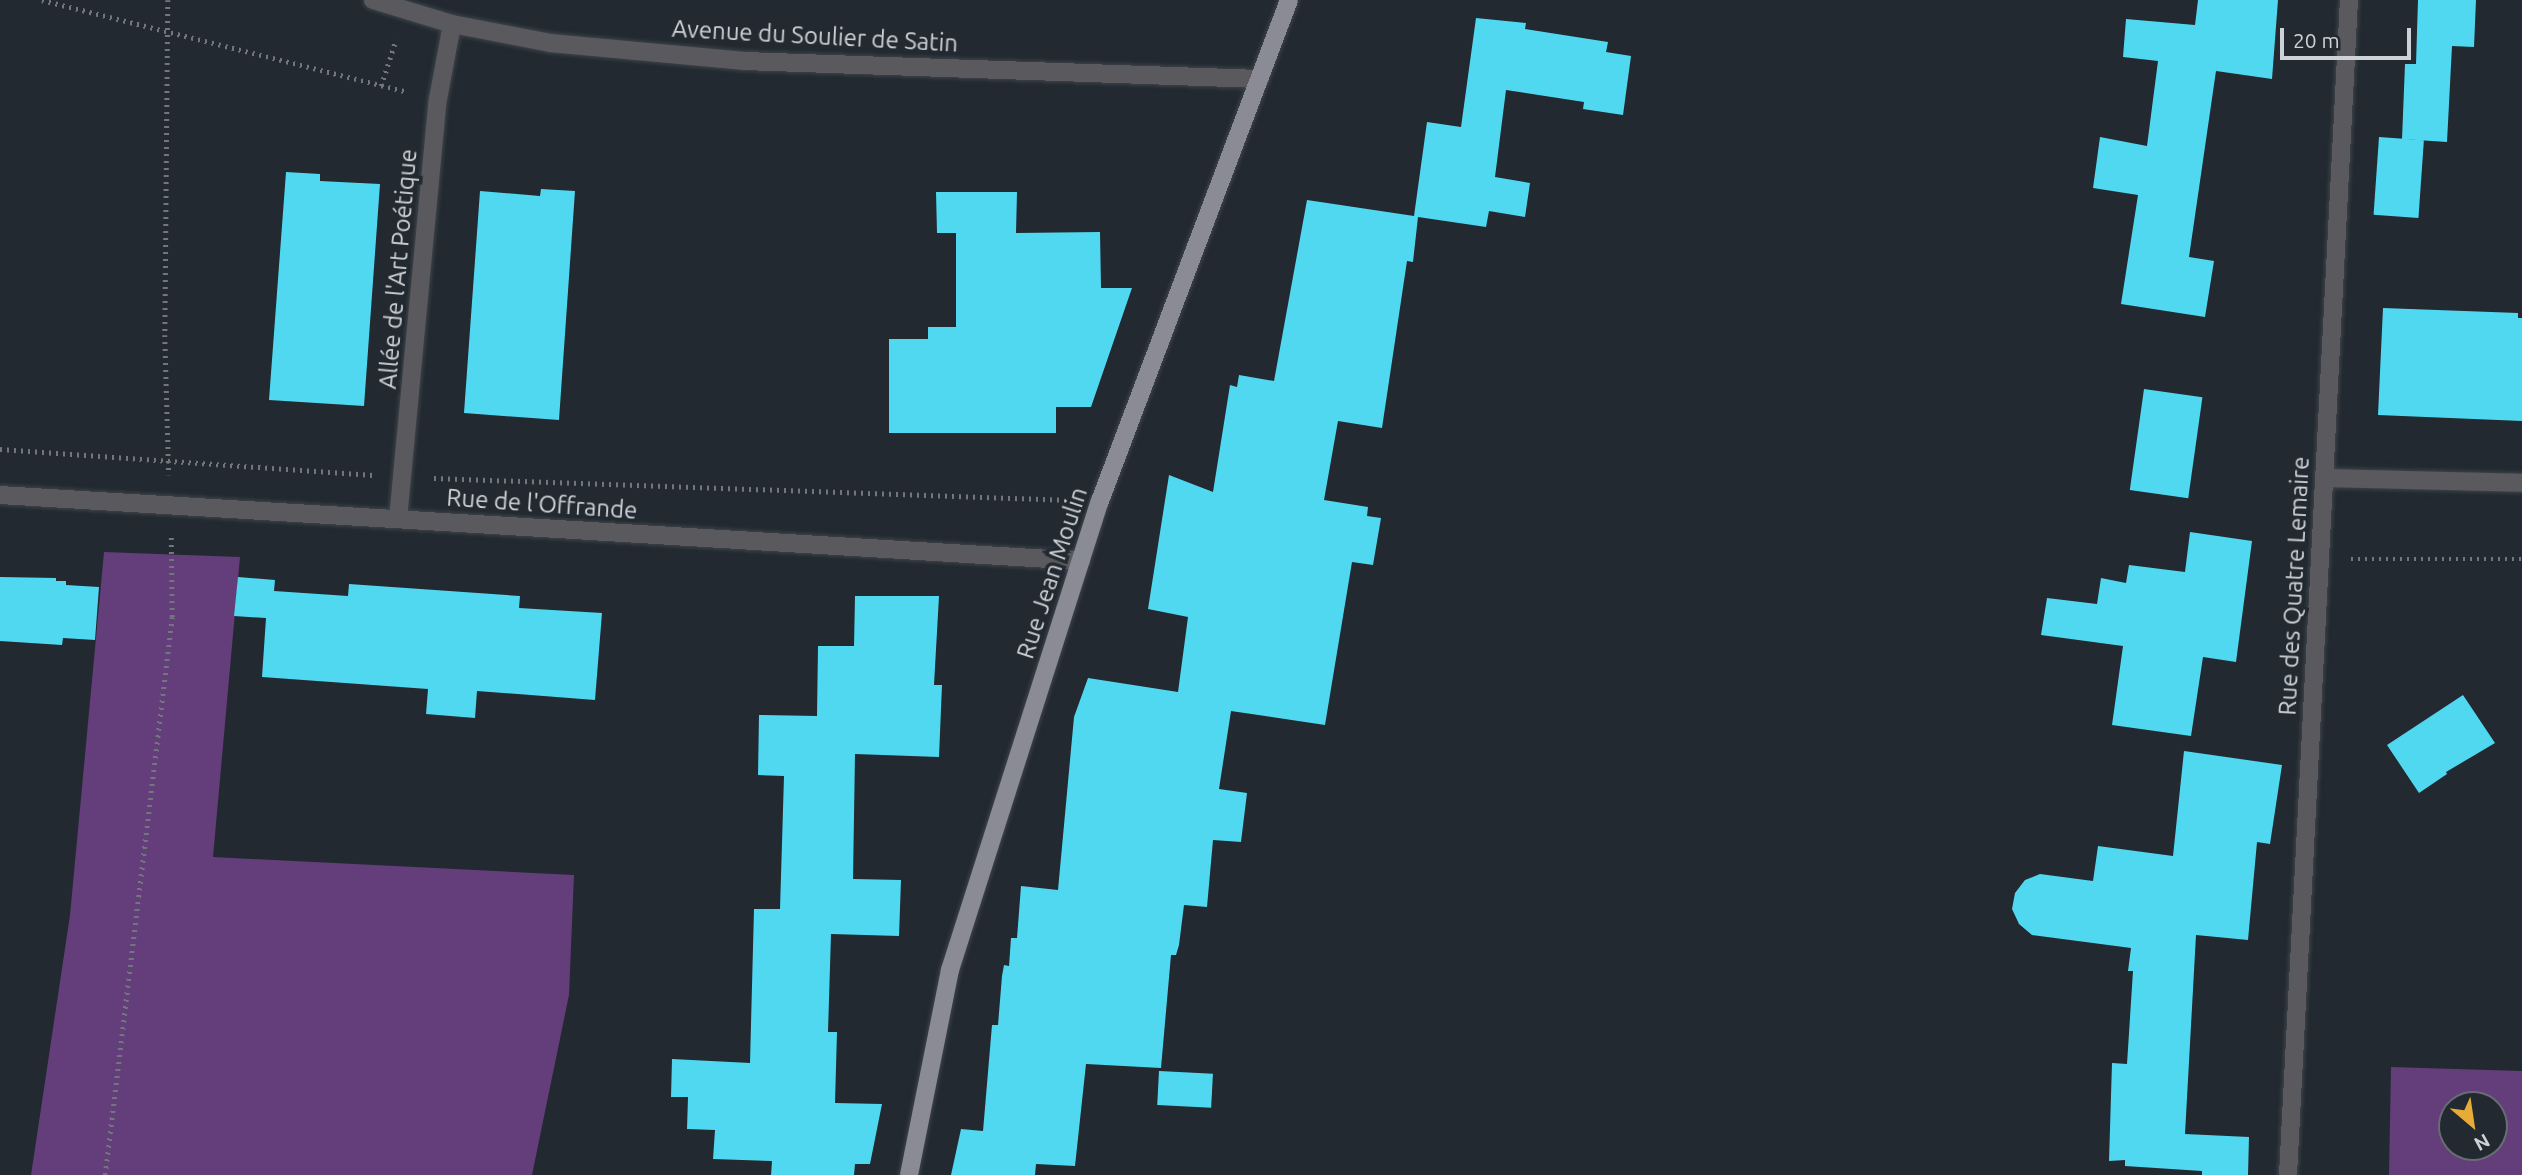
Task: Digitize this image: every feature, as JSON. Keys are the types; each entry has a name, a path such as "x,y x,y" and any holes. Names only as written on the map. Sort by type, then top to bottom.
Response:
{"main road":[{"name":"Rue Jean Moulin","path":"909,1175 950,970 1100,501 1289,0"}],"street":[{"name":"Avenue du Soulier de Satin","path":"373,0 452,24 551,43 744,61 1260,79"},
{"name":"Rue des Quatre Lemaire","path":"2288,1175 2349,0"},
{"name":"Allée de l'Art Poétique","path":"398,519 438,99 452,24"},
{"path":"2324,478 2522,483"},
{"name":"Rue de l'Offrande","path":"0,495 1082,561"}],"path":[{"path":"42,0 438,99"},
{"path":"105,1175 172,617 165,335 168,0"},
{"path":"381,86 404,11"},
{"path":"0,449 404,477 1100,501"},
{"path":"2322,559 2522,559"}],"shaded area":[{"path":"104,552 240,557 213,857 574,875 569,995 532,1175 31,1175 70,915"},
{"path":"2391,1067 2522,1071 2522,1175 2389,1175"}],"building":[{"path":"2198,0 2278,0 2272,79 2216,71 2189,257 2214,261 2205,317 2121,304 2138,195 2093,188 2100,137 2147,146 2158,61 2123,57 2126,19 2195,25"},
{"path":"2418,0 2476,0 2474,47 2452,46 2447,142 2402,139 2405,64 2416,64"},
{"path":"1476,18 1526,23 1525,29 1608,42 1606,52 1631,56 1623,115 1583,109 1584,102 1506,90 1495,177 1530,183 1525,217 1489,211 1486,227 1418,217 1413,262 1407,261 1382,428 1338,421 1324,500 1368,507 1367,516 1381,518 1373,565 1352,562 1325,725 1231,711 1219,789 1247,793 1241,842 1213,840 1207,907 1184,905 1179,945 1176,955 1171,955 1161,1068 1086,1064 1075,1166 1036,1164 1035,1175 951,1175 961,1129 983,1131 992,1025 998,1025 1002,976 1004,965 1009,966 1011,938 1017,938 1021,886 1058,890 1074,717 1088,678 1178,692 1188,617 1148,609 1169,475 1213,492 1230,385 1237,387 1239,375 1274,381 1307,200 1414,216 1427,122 1461,127"},
{"path":"2379,137 2424,140 2418,218 2374,215"},
{"path":"286,172 320,174 320,181 380,184 364,406 269,400"},
{"path":"541,189 575,191 559,420 464,413 480,191 540,196"},
{"path":"936,192 1017,192 1016,233 1100,232 1101,288 1132,288 1091,407 1056,407 1056,433 889,433 889,339 928,339 928,327 956,327 956,233 937,233"},
{"path":"2383,308 2518,313 2518,318 2522,318 2522,421 2378,415"},
{"path":"2144,389 2202,397 2188,498 2130,490"},
{"path":"2190,532 2252,541 2236,662 2203,657 2191,736 2112,725 2123,646 2041,635 2047,598 2097,604 2101,578 2126,583 2129,565 2185,572"},
{"path":"0,577 56,578 56,581 66,581 66,585 99,587 95,640 63,638 62,645 0,641"},
{"path":"238,577 275,580 274,591 348,596 349,584 520,596 519,608 602,613 595,700 477,691 475,718 426,714 428,689 262,677 266,618 234,616"},
{"path":"855,596 939,596 934,685 942,685 939,757 855,754 853,879 901,880 899,936 831,934 828,1032 837,1032 835,1103 882,1104 870,1164 855,1164 854,1175 771,1175 772,1161 713,1159 715,1130 687,1129 688,1097 671,1097 672,1059 750,1063 754,909 780,909 784,776 758,775 759,715 817,716 818,646 854,646"},
{"path":"2463,695 2495,743 2446,772 2447,774 2419,793 2387,745"},
{"path":"2184,751 2282,765 2270,844 2257,842 2248,940 2196,935 2185,1134 2249,1137 2248,1175 2202,1175 2202,1171 2125,1166 2125,1160 2109,1161 2112,1063 2127,1064 2133,971 2128,971 2131,948 2032,935 2019,924 2012,909 2015,893 2025,880 2040,874 2093,881 2098,846 2173,856"},
{"path":"1159,1071 1213,1074 1211,1108 1157,1105"}]}
